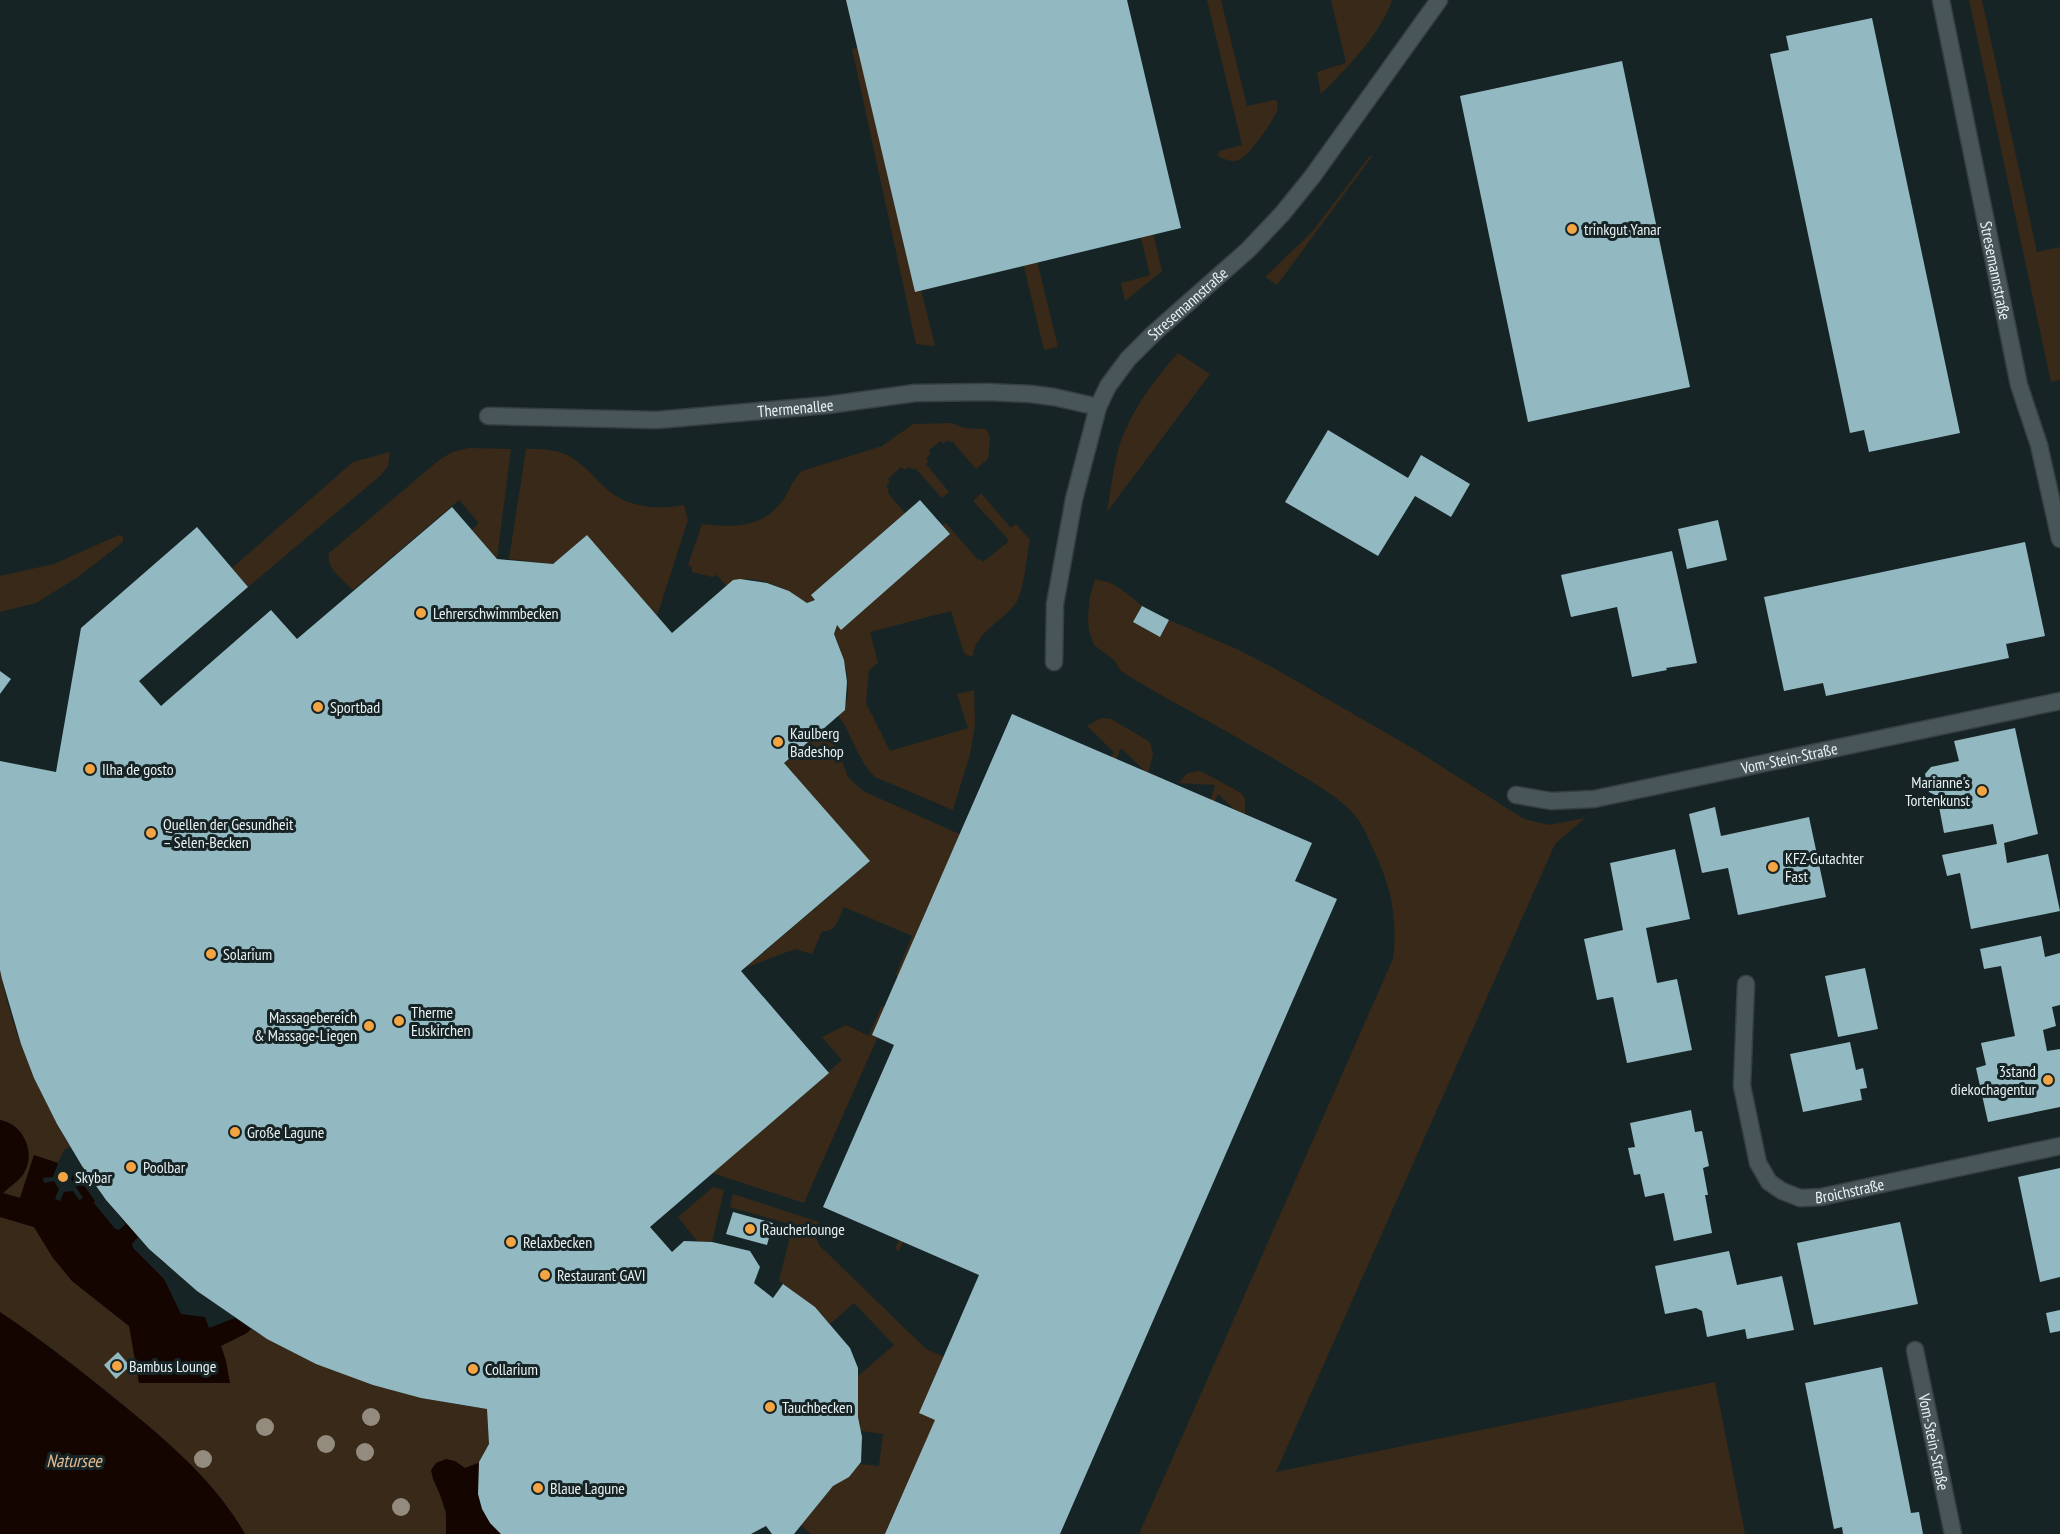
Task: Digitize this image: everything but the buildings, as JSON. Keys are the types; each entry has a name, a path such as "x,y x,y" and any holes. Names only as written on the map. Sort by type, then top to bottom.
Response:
{"street":[{"name":"Stresemannstraße","path":"1054,662 1055,604 1065,544 1098,407 1108,386 1128,359 1183,306 1248,250 1297,196 1439,0"},
{"name":"Stresemannstraße","path":"1941,0 2019,385 2039,445 2060,539"},
{"name":"Thermenallee","path":"488,416 657,420 828,405 915,393 1031,394 1098,407"},
{"name":"Vom-Stein-Straße","path":"1516,795 1551,801 1594,799 2060,701"},
{"name":"Broichstraße","path":"1746,984 1742,1086 1758,1163 1768,1182 1782,1191 1800,1198 1821,1197 2060,1146"},
{"name":"Vom-Stein-Straße","path":"1915,1350 1953,1534"}],"shaded area":[{"path":"1207,0 1221,0 1247,106 1277,101 1277,111 1266,129 1245,156 1235,161 1218,156 1219,151 1242,145"},
{"path":"1331,0 1392,0 1380,26 1371,38 1352,62 1321,94 1317,72 1346,62"},
{"path":"1969,0 1982,0 2037,252 2060,247 2060,380 2051,382"},
{"path":"1098,3 1162,271 1125,301 1121,283 1150,275 1085,5"},
{"path":"981,31 1058,347 1044,350 968,34"},
{"path":"870,45 917,274 935,346 916,344 852,49"},
{"path":"1373,155 1277,285 1265,277 1312,232 1369,157"},
{"path":"1178,353 1210,374 1107,512 1115,463 1129,421 1160,374"},
{"path":"952,423 964,428 986,429 990,437 988,459 976,469 952,441 948,440 943,444 941,441 929,450 931,453 926,458 928,462 926,464 949,492 942,498 915,468 913,470 909,467 905,470 901,467 888,479 890,482 886,486 889,490 887,492 905,513 811,595 815,600 807,603 784,589 756,580 739,580 726,586 717,575 712,577 692,572 692,567 688,565 702,524 725,526 757,521 776,509 802,471 882,446 913,424"},
{"path":"469,448 511,449 497,559 472,530 479,523 459,500 353,590 332,568 329,553 438,461 452,452"},
{"path":"526,449 552,450 567,455 584,467 609,491 626,501 655,507 684,505 688,520 657,616 587,535 553,564 509,559"},
{"path":"390,452 388,466 381,475 248,587 232,568 353,462"},
{"path":"981,493 1011,528 1016,524 1030,540 1022,588 1012,608 979,640 973,656 966,655 963,650 951,611 870,632 878,663 869,670 866,703 890,751 968,728 957,694 974,690 975,726 970,754 953,810 875,777 869,771 838,716 844,708 848,687 845,665 834,634 837,625 841,629 950,534 942,525 946,523 978,560 983,562 1008,542 1007,538 973,501"},
{"path":"119,535 123,536 123,542 78,577 36,603 0,612 0,576 54,564"},
{"path":"1095,580 1114,585 1142,606 1133,622 1160,637 1169,620 1239,650 1414,749 1524,819 1549,825 1585,818 1555,844 1276,1472 1715,1382 1745,1534 1139,1534 1393,959 1395,930 1389,889 1366,832 1356,817 1343,803 1319,786 1121,671 1114,660 1094,645 1089,630 1090,596"},
{"path":"1101,718 1111,719 1150,742 1153,754 1148,774 1121,748 899,1251 895,1249 1114,752 1087,726"},
{"path":"822,729 839,752 848,777 863,791 966,837 898,981 896,974 912,936 844,907 834,927 831,930 822,931 812,954 795,949 745,968 869,862 784,763"},
{"path":"1197,771 1241,793 1245,799 1245,819 1218,794 890,1534 811,1534 801,1525 833,1486 859,1464 879,1466 883,1434 861,1431 858,1417 858,1376 894,1345 854,1303 830,1324 815,1307 783,1284 779,1280 793,1225 730,1207 733,1194 819,1222 815,1234 819,1245 926,1349 961,1364 1209,804 1215,785 1179,783 1186,774"},
{"path":"0,970 19,1039 47,1105 70,1147 64,1150 58,1163 34,1155 20,1198 3,1193 19,1179 26,1169 28,1151 26,1142 16,1128 0,1120"},
{"path":"886,1006 883,1025 804,1203 712,1173 842,1060 822,1037 846,1025 869,1036 881,1007"},
{"path":"713,1187 724,1190 712,1242 697,1241 678,1217"},
{"path":"0,1217 34,1227 72,1281 129,1326 229,1383 221,1346 251,1329 307,1358 365,1381 425,1398 487,1409 489,1444 479,1462 465,1468 458,1464 433,1479 444,1506 446,1534 245,1534 220,1497 173,1448 78,1368 0,1312"}],"water":[{"path":"0,1120 16,1128 26,1142 28,1151 26,1169 19,1179 3,1193 20,1198 34,1155 58,1163 53,1177 43,1178 44,1183 54,1181 59,1189 55,1199 60,1201 64,1192 73,1191 79,1200 83,1198 71,1179 74,1171 95,1201 94,1203 115,1229 119,1230 126,1224 82,1166 131,1127 206,1221 165,1264 138,1237 132,1244 133,1248 164,1279 181,1314 205,1317 209,1328 235,1318 251,1329 221,1346 230,1383 139,1383 129,1326 72,1281 53,1258 34,1227 0,1217"},
{"name":"Natursee","path":"0,1312 89,1378 171,1446 219,1496 245,1534 0,1534"},
{"path":"493,1458 524,1534 446,1534 446,1512 431,1470 436,1463 446,1459 455,1461 465,1468"}],"place":[{"name":"trinkgut Yanar","path":"1572,229"},
{"name":"Lehrerschwimmbecken","path":"421,613"},
{"name":"Sportbad","path":"318,707"},
{"name":"Kaulberg Badeshop","path":"778,742"},
{"name":"Ilha de gosto","path":"90,769"},
{"name":"Marianne's Tortenkunst","path":"1982,791"},
{"name":"Quellen der Gesundheit – Selen-Becken","path":"151,833"},
{"name":"KFZ-Gutachter Fast","path":"1773,867"},
{"name":"Solarium","path":"211,954"},
{"name":"Therme Euskirchen","path":"399,1021"},
{"name":"Massagebereich & Massage-Liegen","path":"369,1026"},
{"name":"3stand diekochagentur","path":"2048,1080"},
{"name":"Große Lagune","path":"235,1132"},
{"name":"Poolbar","path":"131,1167"},
{"name":"Skybar","path":"63,1177"},
{"name":"Raucherlounge","path":"750,1229"},
{"name":"Relaxbecken","path":"511,1242"},
{"name":"Restaurant GAVI","path":"545,1275"},
{"name":"Bambus Lounge","path":"117,1366"},
{"name":"Collarium","path":"473,1369"},
{"name":"Tauchbecken","path":"770,1407"},
{"name":"Blaue Lagune","path":"538,1488"}]}
